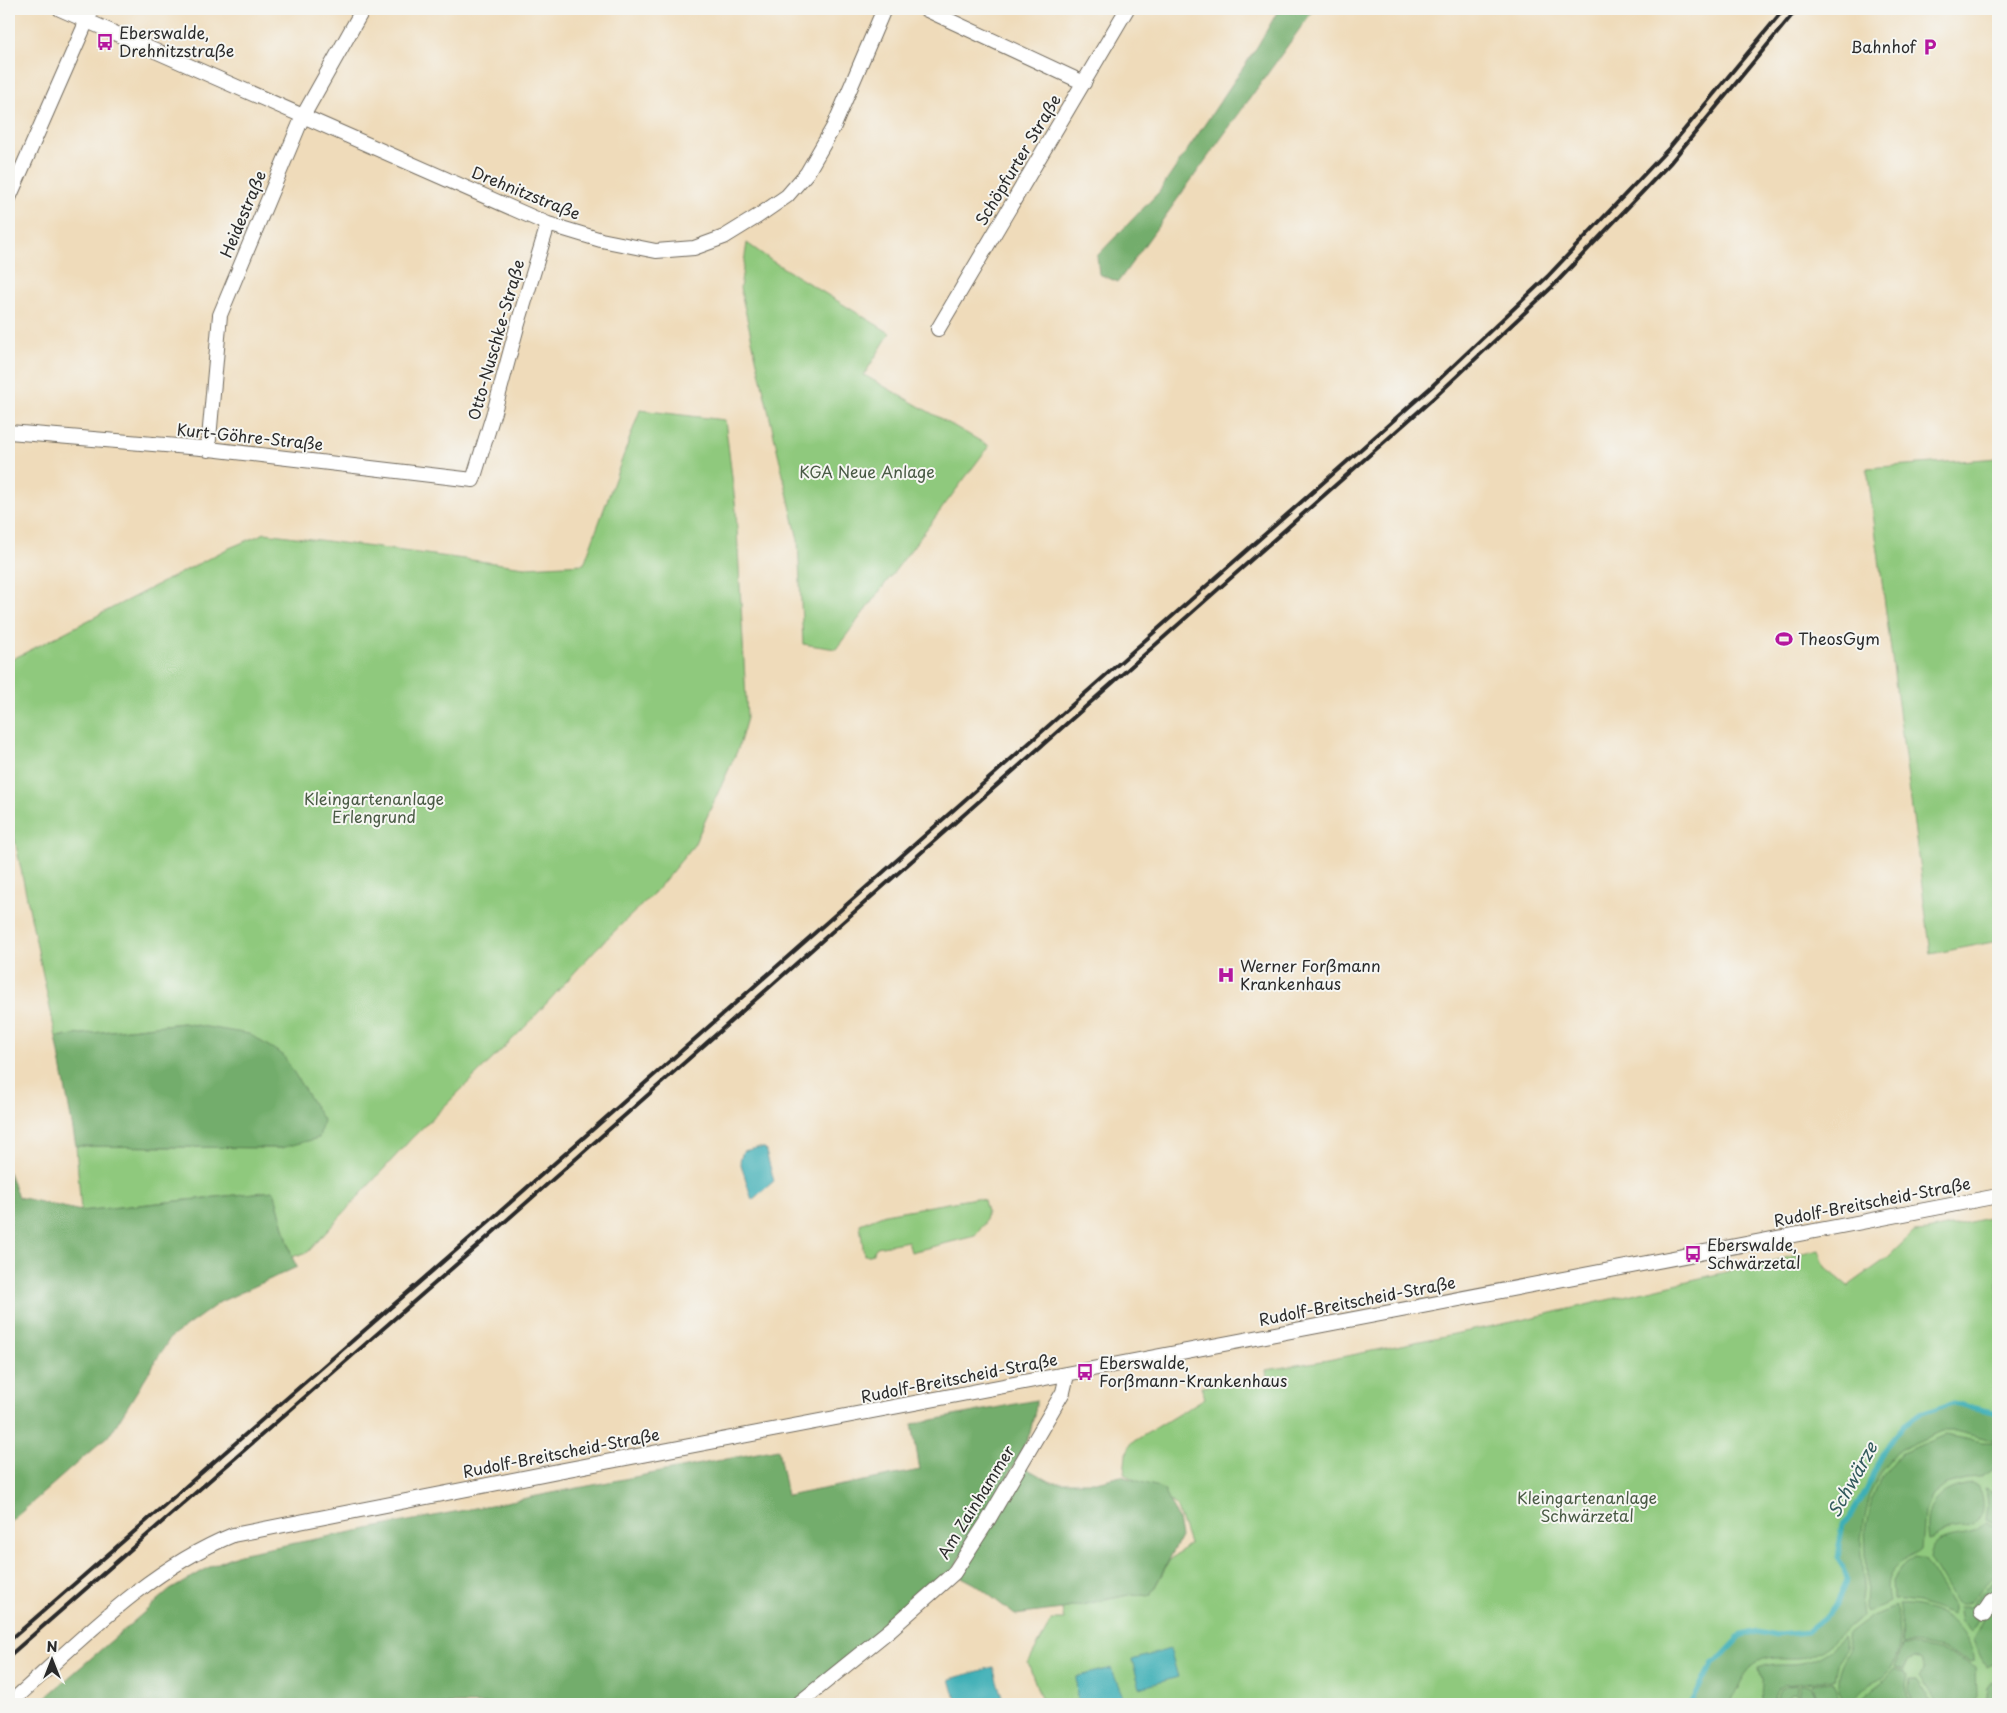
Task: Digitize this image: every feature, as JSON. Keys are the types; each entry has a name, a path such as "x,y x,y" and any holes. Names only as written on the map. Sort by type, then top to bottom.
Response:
{"street":[{"name":"Drehnitzstraße","path":"60,9 90,15 303,116 548,224 600,240 656,251 694,248 724,237 787,196 807,173 834,126 884,9"},
{"name":"Heidestraße","path":"208,450 220,315 303,116 363,9"},
{"path":"925,9 1084,83"},
{"name":"Schöpfurter Straße","path":"938,329 1127,9"},
{"path":"9,198 90,15"},
{"name":"Otto-Nuschke-Straße","path":"477,466 548,224"},
{"name":"Kurt-Göhre-Straße","path":"9,432 208,450 473,480 477,466"},
{"name":"Rudolf-Breitscheid-Straße","path":"9,1704 124,1603 171,1566 207,1546 233,1535 553,1472 1998,1196"},
{"name":"Am Zainhammer","path":"798,1704 891,1629 959,1567 1062,1392 1067,1375"}],"green space":[{"path":"1279,9 1314,9 1118,282 1099,274 1097,256 1159,192 1257,47"},
{"name":"KGA Neue Anlage","path":"747,243 772,261 890,333 864,375 989,446 836,649 803,644 798,540 740,288"},
{"name":"Kleingartenanlage Erlengrund","path":"640,410 725,420 736,510 747,718 738,749 694,845 655,892 595,950 525,1027 411,1139 308,1252 292,1257 274,1191 81,1211 76,1146 281,1148 183,1023 56,1037 9,812 9,661 227,549 265,533 525,567 584,564"},
{"path":"1998,458 1998,941 1931,954 1867,468"},
{"path":"183,1023 249,1034 283,1055 323,1120 319,1138 281,1148 76,1146 56,1037"},
{"path":"9,1172 18,1197 81,1211 274,1191 292,1257 297,1267 220,1302 170,1338 111,1433 9,1523"},
{"path":"976,1198 984,1200 987,1212 984,1224 975,1236 911,1252 908,1241 877,1247 871,1255 864,1255 860,1224 885,1214"},
{"name":"Kleingartenanlage Schwärzetal","path":"1998,1216 1998,1704 1043,1704 1028,1663 1052,1620 1064,1620 1062,1609 1133,1594 1150,1596 1169,1561 1189,1544 1176,1506 1160,1493 1124,1474 1126,1455 1131,1443 1205,1398 1201,1386 1233,1381 1267,1380 1266,1370 1328,1360 1522,1320 1819,1250 1825,1267 1848,1286 1886,1259 1914,1232"},
{"path":"1036,1400 1030,1433 1015,1464 952,1572 794,1704 38,1704 170,1590 213,1565 239,1554 778,1449 787,1496 920,1470 912,1424"},
{"path":"1953,1403 1998,1413 1998,1439 1987,1439 1955,1431 1941,1431 1899,1450 1882,1470 1869,1495 1863,1522 1861,1542 1864,1581 1861,1599 1863,1616 1821,1651 1810,1656 1772,1658 1755,1665 1744,1677 1730,1704 1691,1704 1711,1664 1722,1656 1742,1635 1757,1631 1777,1635 1797,1634 1810,1630 1816,1623 1825,1618 1836,1604 1847,1580 1846,1572 1837,1558 1843,1524 1849,1518 1865,1492 1880,1457 1905,1424 1916,1416"},
{"path":"1945,1435 1982,1442 1998,1442 1998,1467 1980,1478 1965,1479 1947,1484 1931,1497 1924,1513 1921,1550 1901,1562 1892,1571 1887,1588 1889,1602 1868,1612 1866,1607 1865,1529 1872,1498 1881,1478 1901,1453"},
{"path":"1024,1467 1051,1482 1096,1482 1121,1476 1164,1490 1178,1519 1181,1537 1150,1596 1133,1594 1062,1609 1015,1615 975,1584 958,1575"},
{"path":"1971,1484 1978,1486 1981,1491 1983,1509 1979,1520 1969,1527 1949,1530 1928,1541 1928,1518 1930,1509 1935,1501 1950,1490"},
{"path":"1986,1488 1998,1494 1998,1526 1986,1520 1988,1505"},
{"path":"1986,1523 1998,1529 1998,1572 1969,1603 1956,1603 1930,1560 1931,1552 1940,1541 1976,1532"},
{"path":"1914,1558 1924,1560 1952,1606 1952,1615 1919,1603 1893,1600 1892,1580 1901,1567"},
{"path":"1998,1576 1998,1595 1981,1613 1970,1633 1961,1623 1958,1607 1971,1607 1981,1593"},
{"path":"1998,1598 1998,1663 1988,1668 1980,1657 1973,1640 1989,1606"},
{"path":"1898,1606 1919,1607 1947,1619 1962,1633 1972,1651 1973,1660 1970,1661 1945,1650 1928,1646 1901,1645 1903,1628"},
{"path":"1894,1607 1899,1623 1900,1641 1892,1667 1882,1679 1868,1686 1851,1703 1845,1703 1839,1689 1838,1675 1850,1649 1846,1636 1872,1616"},
{"path":"1843,1638 1847,1648 1837,1663 1834,1680 1784,1685 1778,1689 1772,1704 1764,1701 1761,1695 1762,1680 1759,1668 1813,1660"},
{"path":"1901,1646 1940,1650 1976,1667 1977,1697 1969,1702 1958,1704 1947,1705 1937,1703 1919,1676 1924,1670 1920,1661 1912,1659 1906,1662 1904,1670 1895,1667"},
{"path":"1895,1669 1904,1672 1907,1676 1905,1687 1910,1704 1857,1704 1886,1679"},
{"path":"1909,1680 1916,1680 1933,1704 1912,1704 1908,1689"},
{"path":"1998,1681 1998,1704 1985,1704 1987,1686 1992,1682"},
{"path":"1833,1682 1838,1696 1838,1704 1818,1702 1811,1684"},
{"path":"1797,1685 1797,1696 1794,1694 1789,1695 1785,1704 1774,1704 1781,1689"},
{"path":"1800,1685 1809,1685 1814,1693 1814,1703 1798,1704"}],"water":[{"path":"765,1148 774,1181 752,1200 740,1161 743,1151"},
{"path":"1170,1649 1178,1677 1140,1688 1132,1660"},
{"path":"993,1667 1004,1704 957,1704 950,1679"},
{"path":"1111,1668 1124,1699 1129,1704 1079,1704 1077,1700 1076,1677"}],"waterway":[{"name":"Schwärze","path":"1691,1704 1711,1664 1722,1656 1742,1635 1757,1631 1777,1635 1807,1632 1829,1614 1836,1604 1847,1580 1846,1572 1837,1558 1843,1524 1849,1518 1865,1492 1885,1448 1905,1424 1920,1414 1953,1403 1998,1413"}],"railway":[{"path":"9,1641 478,1231 1430,388 1547,277 1670,147 1784,9"},
{"path":"9,1656 490,1235 1436,396 1552,287 1671,162 1797,9"}],"place":[{"name":"Eberswalde, Drehnitzstraße","path":"105,42"},
{"name":"Bahnhof","path":"1930,47"},
{"name":"TheosGym","path":"1784,639"},
{"name":"Werner Forßmann Krankenhaus","path":"1226,975"},
{"name":"Eberswalde, Schwärzetal","path":"1693,1254"},
{"name":"Eberswalde, Forßmann-Krankenhaus","path":"1085,1372"}]}
